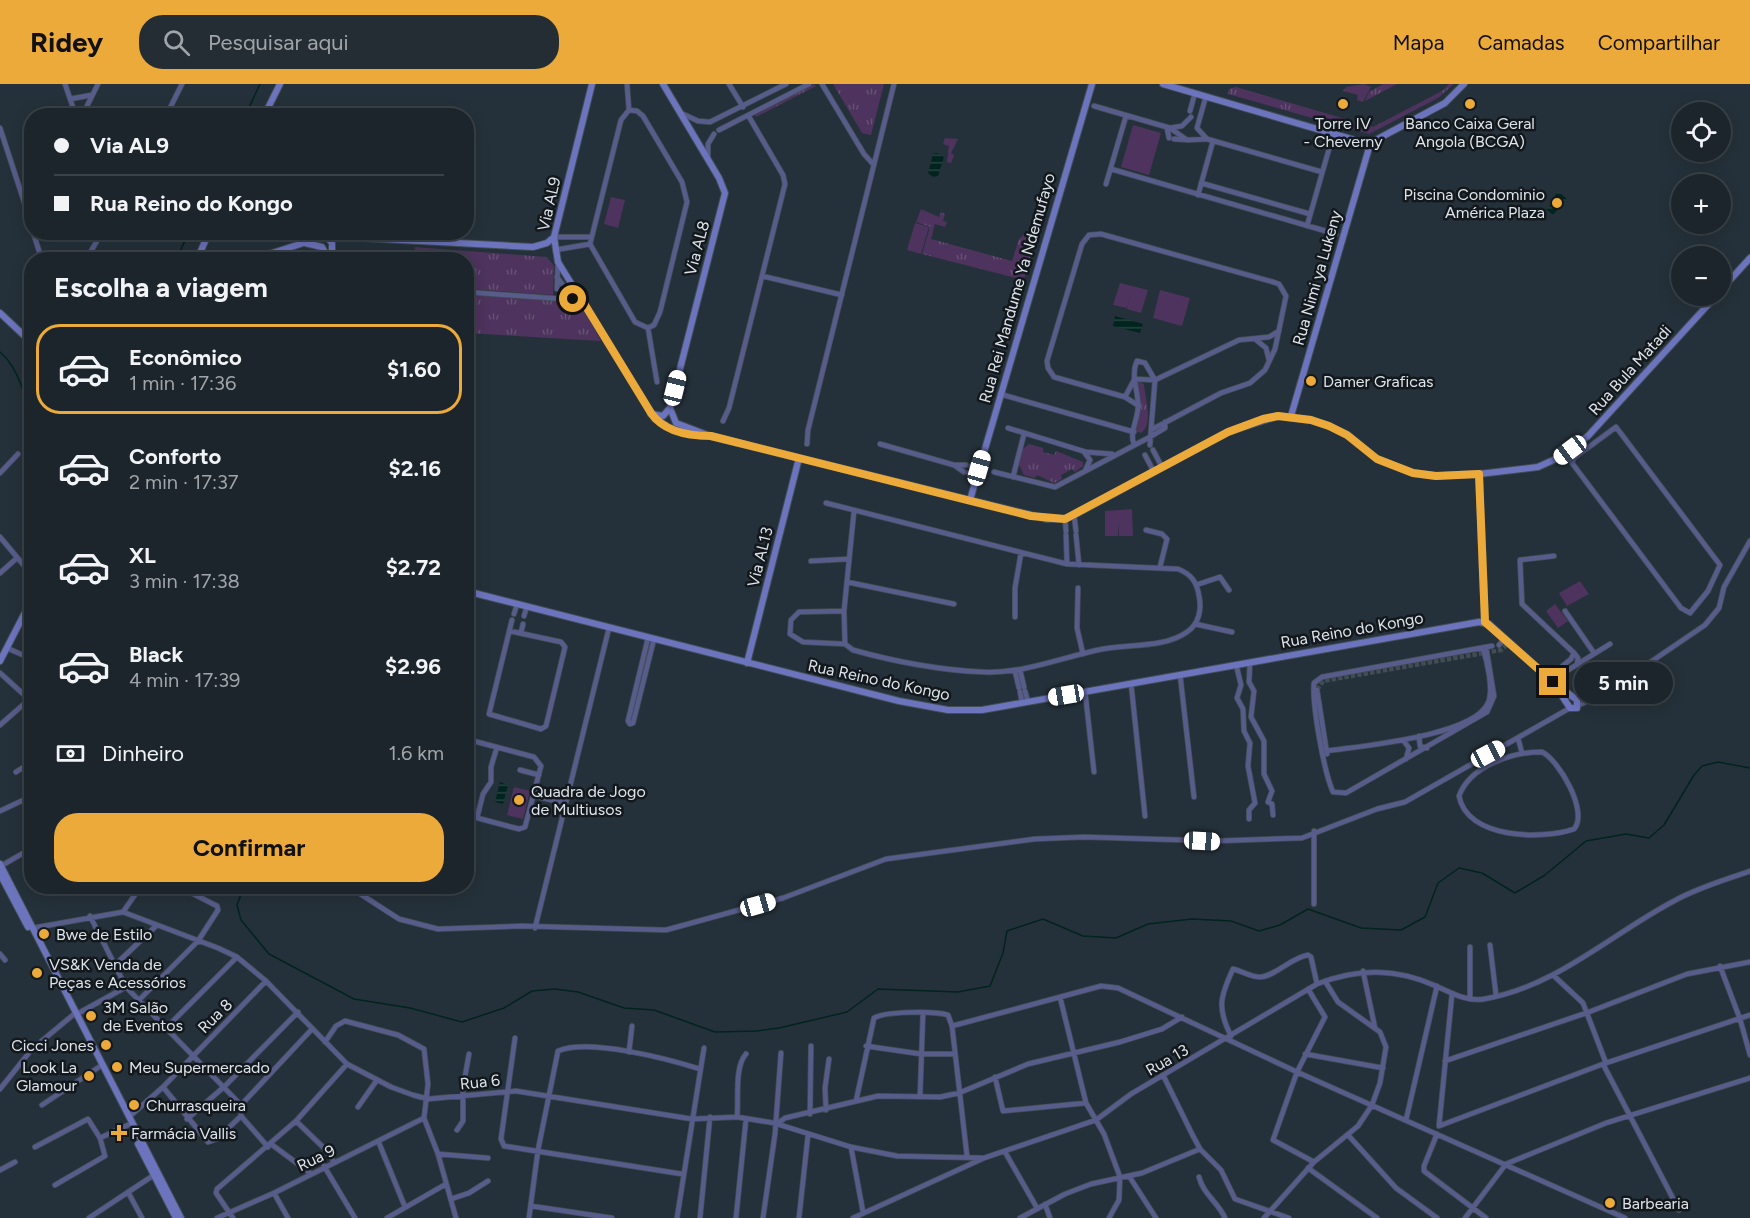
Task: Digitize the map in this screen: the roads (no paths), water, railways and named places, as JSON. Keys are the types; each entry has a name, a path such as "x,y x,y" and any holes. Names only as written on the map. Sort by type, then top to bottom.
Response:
{"street":[{"path":"66,84 73,108"},
{"path":"86,108 98,84"},
{"path":"170,108 182,84"},
{"path":"268,108 280,84"},
{"name":"Via AL9","path":"592,84 554,237 555,250 558,262 651,413"},
{"path":"627,84 629,110 621,120 590,244 635,322 648,327 654,325 660,312 687,202 682,182 643,116 636,111 629,110"},
{"name":"Via AL8","path":"663,84 722,183 724,198 670,408"},
{"path":"729,84 743,106"},
{"path":"679,111 689,118 706,122 763,97 786,84"},
{"path":"719,130 809,84"},
{"path":"822,84 864,154 873,164"},
{"path":"807,444 894,84"},
{"name":"Rua Rei Mandume Ya Ndemufayo","path":"970,500 1092,84"},
{"path":"1163,84 1369,144 1445,103 1464,84"},
{"path":"1183,137 1183,125 1190,114 1196,94"},
{"path":"70,99 92,95"},
{"path":"1191,140 1198,130 1206,96"},
{"path":"763,97 768,105"},
{"path":"1094,106 1168,128 1191,140"},
{"path":"723,422 785,180 748,115"},
{"path":"1106,184 1126,116"},
{"path":"1168,128 1190,123 1207,139"},
{"path":"0,128 24,202"},
{"path":"1168,128 1172,139 1181,142 1207,139 1322,172"},
{"path":"708,159 708,148 714,134"},
{"path":"1198,195 1213,141"},
{"path":"1307,226 1331,142"},
{"name":"Rua Nimi ya Lukeny","path":"1291,416 1369,144"},
{"path":"1111,169 1336,234"},
{"path":"1201,183 1310,214"},
{"path":"1138,406 1125,397 1062,380 1051,375 1048,369 1047,361 1082,244 1092,234 1279,284 1286,296 1280,330 1269,363 1250,383 1221,393 1151,430"},
{"path":"401,240 533,247 547,243 554,237 591,237"},
{"path":"275,252 312,240"},
{"path":"284,249 303,244 318,244 324,252"},
{"path":"555,250 590,244"},
{"path":"1731,279 1750,258"},
{"path":"556,293 558,262"},
{"path":"762,276 842,295"},
{"path":"557,277 569,299"},
{"path":"474,292 556,293 569,299 582,300"},
{"name":"Rua Bula Matadi","path":"670,408 676,423 711,436 1031,516 1065,519 1245,424 1263,419 1291,416 1329,426 1347,435 1377,459 1413,473 1436,476 1479,474 1538,467 1560,458 1586,437 1707,306"},
{"path":"0,313 24,336"},
{"path":"648,327 657,382"},
{"path":"1134,380 1155,380 1239,340 1269,337 1280,330"},
{"path":"1252,338 1266,348 1269,363"},
{"path":"1154,472 1143,452 1131,438 1138,406 1134,380 1135,363 1142,360 1155,380 1150,437 1152,447 1162,467"},
{"path":"1125,397 1134,380"},
{"path":"1000,393 1134,432"},
{"path":"651,413 663,416 670,408"},
{"name":"Rua Bula Matadi","path":"651,413 666,428 696,436 711,436"},
{"path":"994,472 1055,487 1113,454 1150,437 1165,428 1165,422"},
{"path":"1614,427 1618,429 1719,563 1719,570 1708,591 1690,613 1681,608 1572,463 1574,458 1592,445 1614,427"},
{"path":"1008,428 1082,451 1113,454"},
{"path":"1013,477 1024,434"},
{"path":"1586,437 1592,445"},
{"path":"880,444 954,465 979,468"},
{"path":"1082,451 1090,460 1085,471"},
{"path":"0,473 18,454"},
{"name":"Via AL13","path":"747,663 799,458"},
{"path":"954,465 976,476"},
{"path":"1479,474 1485,622 1577,700 1579,705"},
{"path":"826,503 1067,564 1160,567 1185,572 1192,577 1200,602 1196,624 1187,632 1168,640 1083,654 1018,671 939,669 865,653 845,644 803,642 790,634 791,620 799,612 844,611"},
{"path":"845,644 844,611 854,511"},
{"path":"1074,515 1078,565"},
{"path":"1065,519 1067,564"},
{"path":"1146,530 1162,534 1167,539 1160,567"},
{"path":"1066,531 1076,531"},
{"path":"0,537 24,566"},
{"path":"359,894 382,911 419,926 460,930 515,926 673,928 783,898 881,860 941,854 997,843 1084,837 1216,841 1302,838 1314,831 1343,824 1377,809 1405,802 1570,708 1574,709 1605,693 1705,625 1719,608 1724,587 1750,541"},
{"path":"1015,618 1015,588 1021,553"},
{"path":"1067,557 1078,556"},
{"path":"1554,556 1520,560 1522,604 1574,653 1578,658 1576,664"},
{"path":"0,573 17,558"},
{"path":"811,561 849,559"},
{"path":"1196,585 1220,577 1229,590"},
{"path":"847,582 954,604"},
{"path":"1078,588 1077,628 1083,654"},
{"name":"Rua Reino do Kongo","path":"474,593 899,701 948,710 982,710 1485,622"},
{"path":"514,614 517,604"},
{"path":"524,616 527,606"},
{"path":"1565,611 1594,653"},
{"path":"0,661 24,614"},
{"path":"510,631 561,642 565,647 546,726 541,729 494,718 489,714 512,620"},
{"path":"521,633 523,624"},
{"path":"1196,624 1232,632"},
{"path":"535,928 609,628"},
{"path":"651,638 633,722 630,724 628,721 651,638"},
{"path":"1499,645 1505,638"},
{"path":"1551,680 1610,644"},
{"path":"1327,751 1403,740 1454,728 1484,709 1490,696 1487,647"},
{"path":"1487,647 1493,687 1491,704 1476,719 1341,794 1332,789 1314,695 1316,679 1487,647"},
{"path":"7,648 24,655"},
{"path":"1551,680 1574,653"},
{"path":"1250,662 1250,682 1254,692 1251,717 1264,741 1264,768 1272,791 1268,802"},
{"path":"1236,664 1241,685 1237,698 1243,709 1244,731 1250,743 1249,771 1255,802 1249,810 1249,819"},
{"path":"1562,666 1565,673"},
{"path":"1018,671 1025,702"},
{"path":"0,674 24,694"},
{"path":"1180,674 1194,796"},
{"path":"1551,680 1570,708"},
{"path":"1241,685 1250,682"},
{"path":"1131,683 1144,816"},
{"path":"1317,690 1327,751 1326,759"},
{"path":"1085,691 1094,772"},
{"path":"0,725 24,706"},
{"path":"1420,736 1420,746 1427,748"},
{"path":"1518,738 1522,753"},
{"path":"1403,740 1409,748 1406,759"},
{"path":"474,741 537,759 541,766 528,823 522,829 474,817"},
{"path":"477,818 483,794 491,782 491,767 497,747"},
{"path":"1542,752 1552,759 1577,803 1580,818 1574,829 1550,833 1501,832 1488,828 1468,815 1459,796 1463,787 1479,772 1522,753 1542,752"},
{"path":"16,772 24,767"},
{"path":"1249,771 1264,768"},
{"path":"520,770 539,775"},
{"path":"534,796 565,803"},
{"path":"0,811 24,800"},
{"path":"1255,802 1272,804 1273,815"},
{"path":"1314,831 1314,904"},
{"path":"24,852 1,865 99,1067 181,1218"},
{"name":"Rua 13","path":"854,1218 984,1158 1096,1120 1163,1075 1317,984 1363,971 1410,976 1452,994 1483,999 1519,989 1553,975 1676,900 1750,871"},
{"path":"0,874 75,1015 176,1218"},
{"path":"123,912 135,894"},
{"path":"139,1000 198,941 219,908 193,894"},
{"name":"Rua 6","path":"33,928 90,916 123,912 237,957 267,981 347,1064 400,1091 428,1099 507,1092 549,1096 692,1119 737,1117 776,1123 851,1147 897,1155 984,1158"},
{"path":"90,916 126,987 165,1029 225,1086 241,1105"},
{"path":"115,965 157,925"},
{"path":"1490,945 1496,995"},
{"path":"1470,947 1470,998"},
{"path":"0,954 5,960"},
{"path":"1230,1037 1224,1022 1221,997 1233,969 1258,978 1265,977 1285,964 1308,955 1311,957 1317,984"},
{"path":"165,1029 237,957"},
{"path":"1445,1061 1589,1012 1688,974 1750,962"},
{"path":"1720,966 1740,1019 1750,1055"},
{"path":"1363,971 1376,1028"},
{"path":"1553,975 1583,1003 1589,1012 1604,1063 1678,1210"},
{"name":"Rua 8","path":"100,1138 129,1121 267,981"},
{"path":"1264,1218 1314,1162 1358,1126 1372,1105 1383,1068 1386,1047 1384,1038 1376,1028 1338,1002 1325,981"},
{"path":"952,1026 1109,986 1230,1037 1297,1072 1625,1218"},
{"path":"1406,1120 1437,986"},
{"path":"0,1089 32,1049 75,1015 126,987"},
{"path":"1308,989 1324,1017 1297,1072 1273,1140 1314,1162"},
{"path":"1452,994 1439,1126 1423,1170 1486,1218"},
{"path":"1060,997 1086,1103 1112,1153 1120,1178 1119,1200 1109,1218"},
{"path":"187,1119 225,1086 298,1012"},
{"path":"920,1097 923,1013"},
{"path":"856,1101 872,1021 877,1016 923,1013 948,1015 952,1026 967,1156"},
{"path":"1439,1126 1604,1063 1750,1015"},
{"path":"776,1123 785,1118 810,1114 878,1096 920,1097 959,1093 1028,1064 1075,1054 1162,1029 1182,1017"},
{"path":"325,1042 336,1026 345,1021 398,1035 421,1046 426,1058 428,1099 424,1118 438,1154 455,1218"},
{"path":"629,1052 632,1026"},
{"path":"163,1087 206,1141 211,1142 240,1116 241,1105 312,1029"},
{"path":"515,1038 507,1092 502,1143 504,1146 682,1174"},
{"path":"810,1114 811,1046"},
{"path":"866,1046 921,1054 955,1054"},
{"path":"529,1218 538,1150 558,1051 586,1047 629,1052 700,1069"},
{"path":"677,1218 682,1174 704,1048"},
{"path":"763,1218 776,1123 780,1053"},
{"path":"457,1130 463,1121 469,1054"},
{"path":"737,1117 740,1074 743,1059 747,1054"},
{"path":"1305,1054 1383,1068"},
{"path":"826,1110 825,1088 829,1059"},
{"path":"233,1218 216,1193 217,1189 296,1121 347,1064"},
{"path":"42,1105 99,1067"},
{"path":"1163,1075 1200,1149 1221,1170 1235,1199 1268,1213 1289,1218"},
{"path":"995,1077 1003,1111 1086,1103"},
{"path":"1465,1218 1506,1164 1606,1123 1750,1078"},
{"path":"358,1107 377,1080"},
{"path":"240,1116 270,1145 310,1173"},
{"path":"700,1218 710,1117"},
{"name":"Rua 9","path":"217,1218 274,1193 324,1166 379,1143 424,1118"},
{"path":"35,1147 88,1119 100,1138 105,1156 55,1185"},
{"path":"736,1218 746,1119"},
{"path":"296,1121 327,1151 334,1162"},
{"path":"799,1218 808,1135"},
{"path":"1348,1135 1396,1188 1437,1218"},
{"path":"379,1143 388,1159 405,1207"},
{"path":"851,1147 863,1212"},
{"path":"1020,1218 1045,1204 1091,1184 1129,1176 1200,1149"},
{"path":"1005,1152 1037,1208"},
{"path":"438,1154 488,1158"},
{"path":"0,1170 15,1162"},
{"path":"324,1166 355,1218"},
{"path":"1308,1168 1377,1218"},
{"path":"89,1218 154,1176"},
{"path":"1129,1176 1156,1218"},
{"path":"1198,1177 1201,1188 1220,1208 1225,1218"},
{"path":"451,1199 469,1193 488,1181"},
{"path":"387,1218 446,1184"},
{"path":"128,1192 142,1218"},
{"path":"274,1193 288,1218"},
{"path":"1045,1204 1050,1218"},
{"path":"531,1206 612,1218"}],"waterway":[{"path":"249,108 260,84"},
{"path":"180,252 185,240"},
{"path":"0,352 13,367 24,393"},
{"path":"241,894 237,905 241,920 269,954 354,999 410,1008 462,1022 504,1008 532,991 555,989 578,992 624,1008 654,1010 715,1032 756,1031 847,1012 878,989 958,992 990,986 1003,953 1007,931 1043,919 1083,936 1116,938 1148,924 1192,919 1231,921 1259,931 1280,925 1308,909 1361,928 1401,930 1425,917 1438,883 1459,868 1482,873 1515,893 1545,875 1586,841 1626,834 1649,838 1664,825 1694,775 1702,766 1718,762 1750,768"}],"tunnel":[{"path":"1317,690 1323,681 1501,650 1510,642"}],"place":[{"name":"Torre IV - Cheverny","path":"1343,104"},
{"name":"Banco Caixa Geral Angola (BCGA)","path":"1470,104"},
{"name":"Piscina Condominio América Plaza","path":"1557,203"},
{"name":"Damer Graficas","path":"1311,381"},
{"name":"Quadra de Jogo de Multiusos","path":"519,800"},
{"name":"Bwe de Estilo","path":"44,934"},
{"name":"VS&K Venda de Peças e Acessórios","path":"37,973"},
{"name":"3M Salão de Eventos","path":"91,1016"},
{"name":"Cicci Jones","path":"106,1045"},
{"name":"Meu Supermercado","path":"117,1067"},
{"name":"Look La Glamour","path":"89,1076"},
{"name":"Churrasqueira","path":"134,1105"},
{"name":"Farmácia Vallis","path":"119,1133"},
{"name":"Barbearia","path":"1610,1203"}]}
